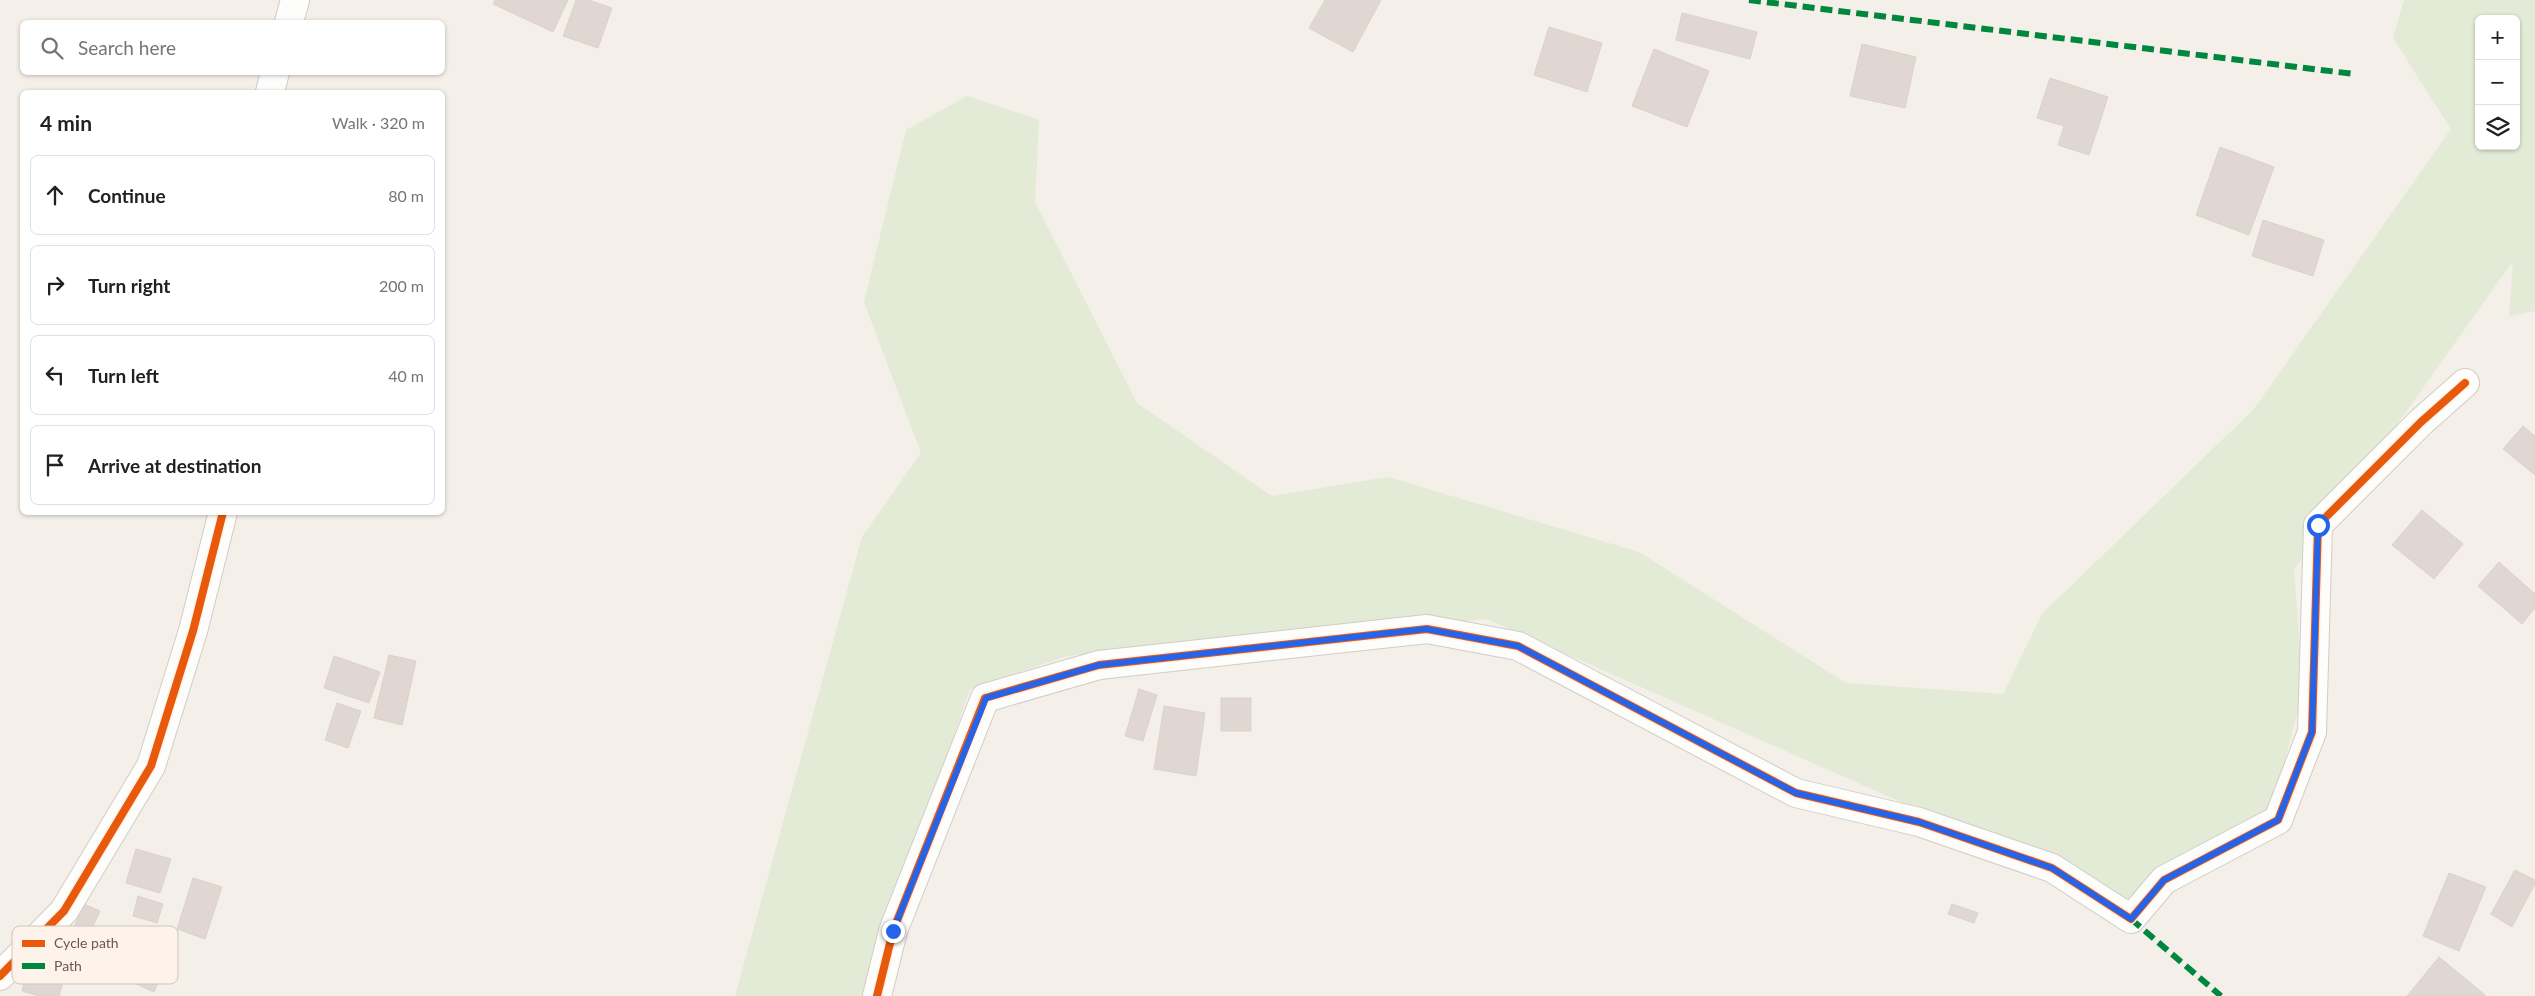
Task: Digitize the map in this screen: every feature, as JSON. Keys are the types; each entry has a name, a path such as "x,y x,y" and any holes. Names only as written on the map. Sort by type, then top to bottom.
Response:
{"street":[{"path":"290,20 295,0"},
{"path":"270,90 274,75"},
{"path":"877,996 893,931 986,698 1099,665 1426,629 1518,646 1796,793 1919,822 2052,868 2131,919 2164,880 2278,820 2312,732 2318,525 2421,422 2465,383"},
{"path":"49,926 64,911 151,766 193,631 223,515"},
{"path":"0,976 12,964"}],"green space":[{"path":"2404,0 2535,0 2535,311 2509,316 2513,261 2294,570 2303,691 2272,809 2125,901 1487,619 1067,656 970,689 864,996 735,996 862,537 921,453 864,302 906,130 967,96 1039,120 1035,202 1137,403 1272,496 1388,477 1639,552 1846,683 2003,694 2042,614 2254,409 2451,129 2393,38"}],"building":[{"path":"495,0 568,0 553,32 493,4"},
{"path":"576,0 589,0 612,8 598,48 563,36"},
{"path":"1325,0 1381,0 1353,52 1309,28"},
{"path":"1682,13 1757,32 1750,59 1676,40"},
{"path":"1549,27 1602,43 1587,92 1534,75"},
{"path":"1862,44 1916,57 1905,108 1850,96"},
{"path":"1654,49 1709,71 1687,127 1632,106"},
{"path":"2050,78 2108,97 2089,155 2058,145 2064,126 2037,118"},
{"path":"2220,147 2274,167 2249,235 2196,215"},
{"path":"2263,220 2324,240 2313,276 2252,256"},
{"path":"2523,426 2535,436 2535,475 2503,449"},
{"path":"2422,510 2463,544 2434,579 2392,545"},
{"path":"2499,562 2535,594 2535,608 2522,624 2478,586"},
{"path":"389,655 416,661 402,725 374,718"},
{"path":"334,656 380,672 369,703 324,688"},
{"path":"1139,689 1157,695 1143,741 1125,736"},
{"path":"1221,698 1251,698 1251,731 1221,731"},
{"path":"337,703 361,711 348,748 325,740"},
{"path":"1164,706 1205,713 1196,776 1154,769"},
{"path":"136,849 171,859 160,893 126,883"},
{"path":"2515,870 2535,880 2535,884 2512,927 2491,914"},
{"path":"2449,873 2486,887 2459,951 2423,936"},
{"path":"193,878 222,887 205,939 178,929"},
{"path":"138,896 163,904 157,923 133,916"},
{"path":"84,904 100,911 93,926 74,926"},
{"path":"1952,904 1978,913 1974,923 1948,914"},
{"path":"2439,957 2485,995 2485,996 2407,996"},
{"path":"24,984 62,984 59,996 39,996 22,991"},
{"path":"137,984 158,984 154,992"}],"marked path":[{"path":"1749,0 2354,74"},
{"path":"2131,919 2221,996"}],"cycle path":[{"path":"877,996 893,931 985,698 1099,665 1427,629 1518,646 1796,793 1919,822 2052,868 2131,919 2164,880 2278,820 2312,732 2318,525 2421,422 2465,383"},
{"path":"49,926 64,911 151,766 193,631 222,515"},
{"path":"0,976 12,964"}],"route":[{"path":"893,931 962,763 986,698 1099,665 1426,629 1518,646 1796,793 1919,822 2052,868 2131,919 2164,880 2278,820 2312,732 2318,525"}]}
